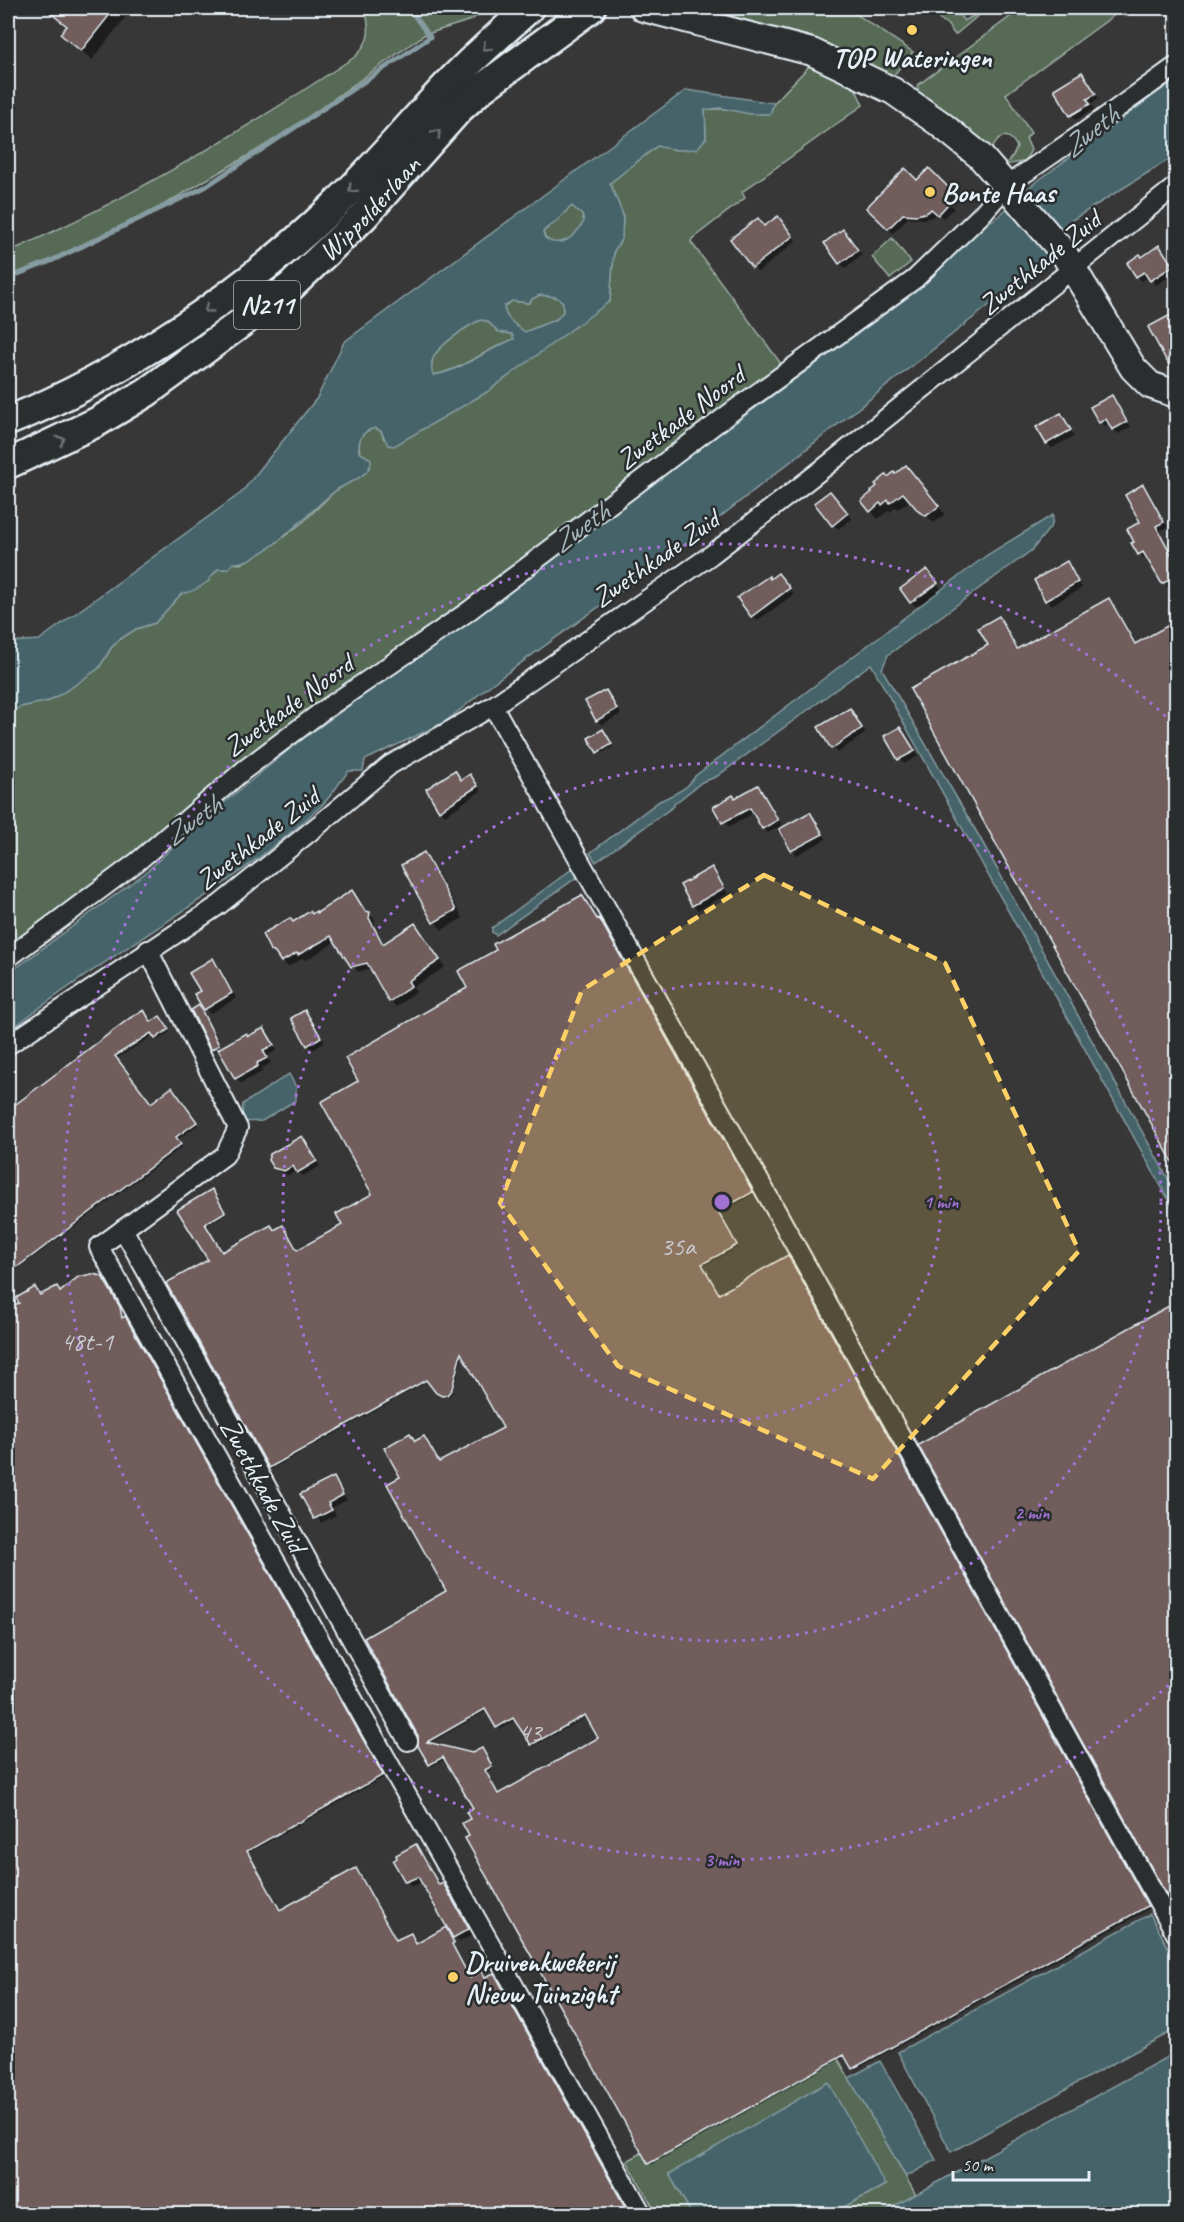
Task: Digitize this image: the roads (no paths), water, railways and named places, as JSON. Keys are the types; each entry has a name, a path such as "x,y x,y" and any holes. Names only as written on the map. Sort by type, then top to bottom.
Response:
{"main road":[{"name":"Wippolderlaan","path":"8,421 72,391 134,357 187,324 272,262 332,209 453,79 529,8"},
{"name":"Wippolderlaan","path":"8,464 97,422 147,392 290,287 363,217 459,109 481,89 591,8"}],"street":[{"path":"653,10 812,52 893,91 939,123 980,156 1069,260 1133,368 1150,385 1176,394"},
{"name":"Zwetkade Noord","path":"8,958 137,862 244,770 321,712 466,613 725,417 915,279 1009,190 1176,66"},
{"name":"Zwethkade Zuid","path":"8,1045 219,905 321,824 390,765 493,706 711,555 825,467 1069,260 1176,186"},
{"path":"493,706 786,1228 1176,1934"},
{"name":"Zwethkade Zuid","path":"148,950 238,1128 225,1155 99,1247 642,2214"},
{"name":"Zwethkade Zuid","path":"123,1229 408,1741"}],"water":[{"path":"1176,79 1176,155 1064,225 1048,259 682,547 493,683 445,722 365,760 363,771 349,771 329,798 284,838 207,895 86,975 8,1032 8,974 145,873 194,827 296,744 593,530 644,489 890,310 1028,188"},
{"path":"686,90 774,103 770,114 750,114 720,108 705,110 706,138 697,149 677,150 657,146 610,183 623,215 622,238 614,251 610,301 487,392 394,446 388,445 381,431 375,428 367,431 360,439 359,452 371,459 370,465 368,470 358,478 335,491 287,534 259,555 233,563 228,569 218,569 203,585 181,594 155,623 136,629 120,639 111,648 99,668 72,687 49,701 20,707 8,715 8,642 39,640 241,493 317,398 344,342","holes":["572,206 582,215 584,221 577,232 568,240 557,243 545,238 543,232","540,295 556,297 563,302 563,312 557,319 525,332 508,318 504,306 512,301 529,303","481,320 487,321 499,332 512,334 514,339 453,370 433,375 432,363 437,351 469,326"]},
{"path":"1053,515 1052,525 1032,550 888,655 882,669 980,838 1176,1193 1176,1213 871,664 716,777 702,782 674,806 596,862 590,853 658,802 684,789 695,776 987,555"},
{"path":"572,869 577,871 577,877 496,935 492,932 492,928"},
{"path":"289,1074 296,1087 296,1100 262,1121 241,1122 243,1104"},
{"path":"1150,1914 1176,1962 1176,2029 951,2152 898,2052"},
{"path":"1176,2052 1176,2214 880,2214"},
{"path":"880,2061 936,2160 906,2177 849,2078"},
{"path":"828,2082 885,2185 831,2214 692,2214 669,2174"}],"waterway":[{"path":"8,278 51,261 205,187 401,57 430,37 409,8"}],"place":[{"name":"TOP Wateringen","path":"912,30"},
{"name":"Bonte Haas","path":"930,192"},
{"name":"Druivenkwekerij Nieuw Tuinzight","path":"453,1977"}],"water label":[{"name":"Zweth","path":"1090,131"},
{"name":"Zweth","path":"580,527"},
{"name":"Zweth","path":"192,820"}]}
